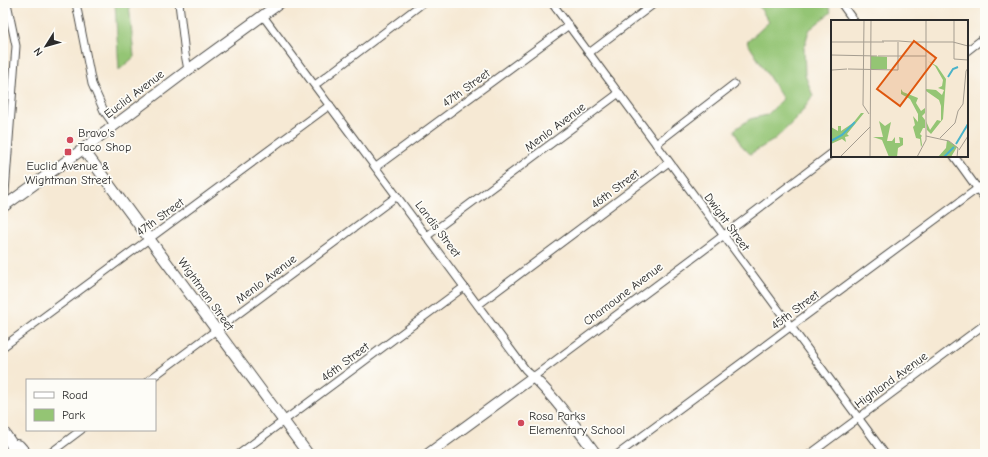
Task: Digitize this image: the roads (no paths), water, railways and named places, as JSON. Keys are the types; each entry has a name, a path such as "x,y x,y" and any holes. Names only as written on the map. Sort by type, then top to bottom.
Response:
{"main road":[{"name":"Euclid Avenue","path":"4,207 280,3"},
{"name":"Wightman Street","path":"83,149 308,454"},
{"name":"Chamoune Avenue","path":"428,454 533,377"},
{"name":"Landis Street","path":"533,377 571,420 596,454"},
{"path":"3,432 13,449 19,446 26,454"}],"street":[{"path":"4,207 16,46 7,3"},
{"path":"76,3 92,84 104,111 114,125"},
{"path":"179,3 188,70"},
{"path":"315,85 423,3"},
{"name":"Dwight Street","path":"552,3 885,454"},
{"path":"590,53 655,3"},
{"path":"841,3 853,20"},
{"name":"Landis Street","path":"264,16 525,369 533,377"},
{"name":"47th Street","path":"376,168 569,25"},
{"path":"968,50 985,37"},
{"path":"656,144 734,84"},
{"name":"Menlo Avenue","path":"427,236 619,93"},
{"name":"47th Street","path":"3,347 330,105"},
{"name":"Chamoune Avenue","path":"533,377 831,154"},
{"path":"955,157 985,199"},
{"name":"46th Street","path":"478,305 669,162"},
{"name":"45th Street","path":"618,454 985,183"},
{"name":"Menlo Avenue","path":"150,379 397,196"},
{"name":"46th Street","path":"239,454 464,287"},
{"name":"Highland Avenue","path":"810,454 985,324"},
{"path":"49,454 80,431"}],"place":[{"name":"Bravo's Taco Shop","path":"70,140"},
{"name":"Euclid Avenue & Wightman Street","path":"68,152"},
{"name":"Rosa Parks Elementary School","path":"521,423"}]}
